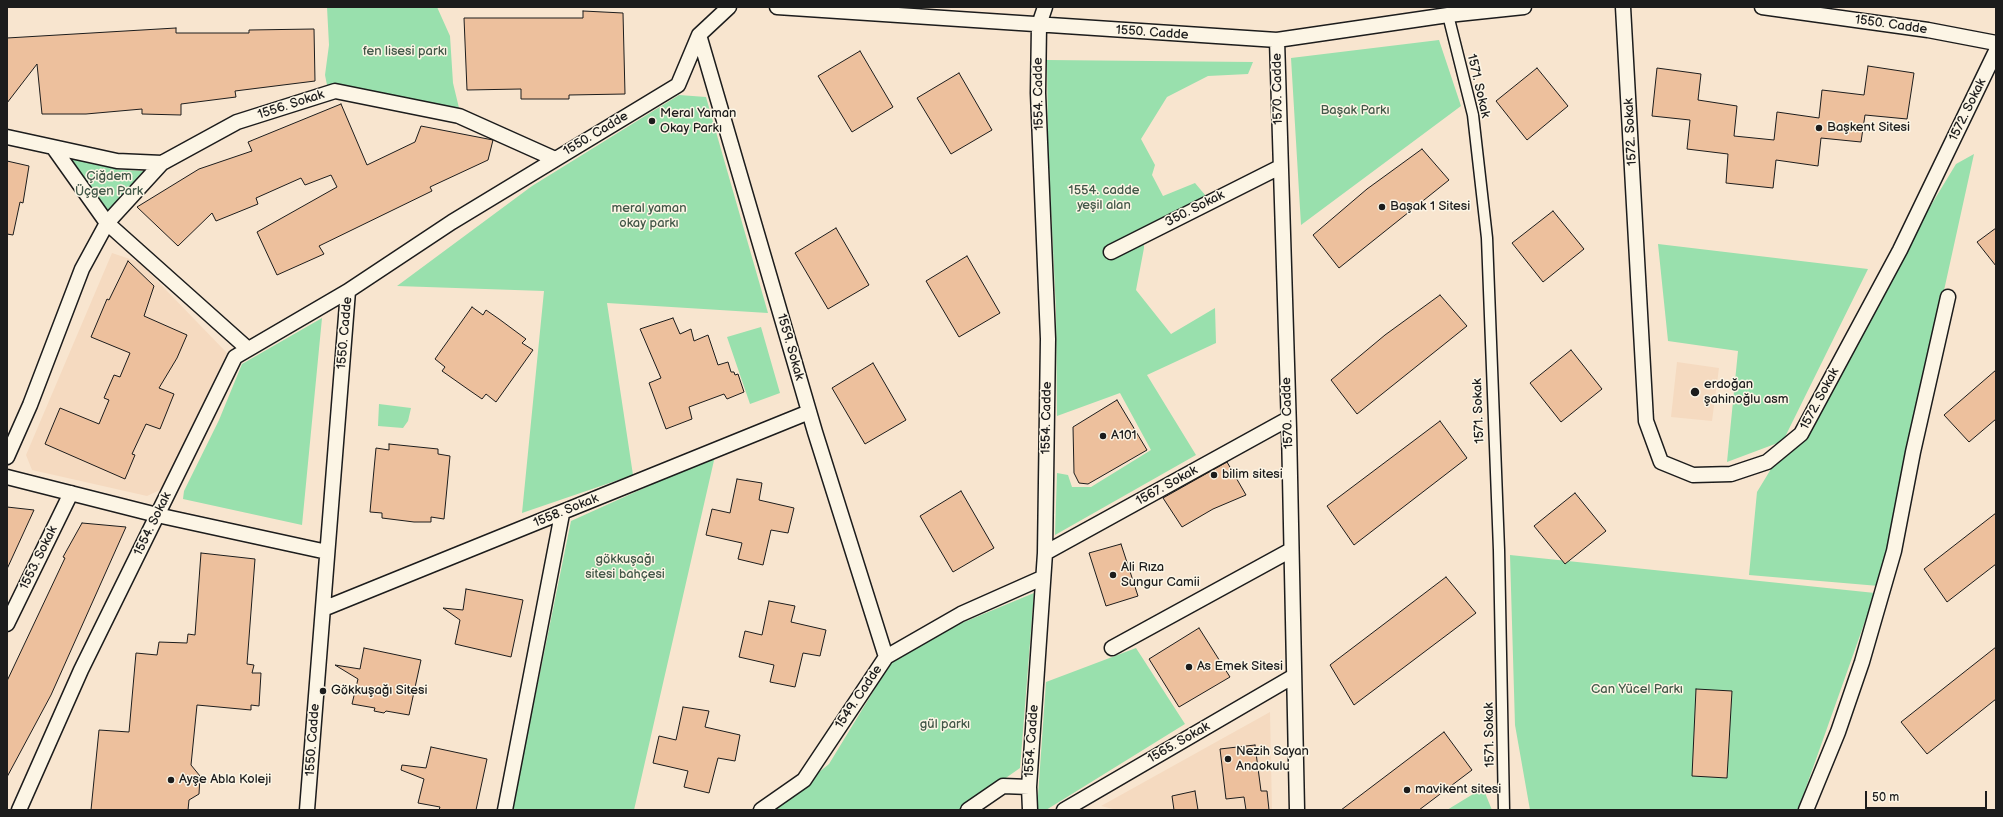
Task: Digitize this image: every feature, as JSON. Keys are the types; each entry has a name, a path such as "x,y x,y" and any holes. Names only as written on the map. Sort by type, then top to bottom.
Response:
{"street":[{"name":"1550. Cadde","path":"307,810 348,291 452,222 678,85 699,35 728,7"},
{"name":"1550. Cadde","path":"778,7 1277,40 1448,15 1524,7"},
{"name":"1554. Cadde","path":"1030,810 1029,788 1042,578 1045,553 1048,339 1038,93 1039,25 1045,7"},
{"name":"1572. Sokak","path":"1623,7 1646,421 1661,462 1693,475 1731,474 1767,462 1801,434 1900,250 1996,51"},
{"name":"1550. Cadde","path":"1762,7 1928,30 1996,43"},
{"name":"1571. Sokak","path":"1448,15 1473,115 1487,238 1498,550 1504,810"},
{"name":"1559. Sokak","path":"699,35 809,412 886,657"},
{"name":"1570. Cadde","path":"1277,40 1297,810"},
{"name":"1556. Sokak","path":"162,163 237,122 335,91 459,116 555,159"},
{"path":"7,137 117,161 162,163"},
{"path":"53,147 107,223 248,349"},
{"path":"7,457 30,405 82,269 107,223 162,163"},
{"name":"350. Sokak","path":"1111,252 1280,167"},
{"name":"1554. Sokak","path":"19,810 81,670 235,357 348,291"},
{"path":"1806,810 1838,732 1862,662 1894,551 1913,452 1948,297"},
{"name":"1558. Sokak","path":"323,609 562,514 809,412"},
{"name":"1567. Sokak","path":"1045,553 1288,419"},
{"path":"7,477 157,515 327,552"},
{"name":"1553. Sokak","path":"7,624 71,493"},
{"path":"505,810 562,514"},
{"path":"1112,648 1291,550"},
{"name":"1549. Cadde","path":"761,810 804,780 886,657 961,614 1042,578"},
{"name":"1565. Sokak","path":"1064,810 1294,676"},
{"path":"968,810 1003,786 1029,788"}],"shaded area":[{"path":"112,253 139,262 227,353 162,489 147,496 32,470 26,455"},
{"name":"erdoğan şahinoğlu asm","path":"1677,362 1719,368 1712,421 1671,417"},
{"name":"Nezih Sayan Anaokulu","path":"1270,712 1272,810 1117,810 1101,806"}],"green space":[{"name":"fen lisesi parkı","path":"327,7 437,7 450,36 453,83 459,108 334,84 327,85 325,75 329,45"},
{"name":"Başak Parkı","path":"1439,40 1461,106 1301,225 1291,58"},
{"name":"1554. cadde yeşil alan","path":"1047,60 1253,62 1248,74 1208,76 1167,97 1141,139 1155,165 1152,175 1163,196 1195,183 1211,202 1144,235 1144,248 1136,290 1171,334 1215,308 1216,343 1147,375 1196,455 1055,535 1057,473 1068,475 1072,487 1091,487 1151,450 1120,393 1057,416 1056,311 1048,146"},
{"name":"meral yaman okay parkı","path":"679,95 706,97 768,313 607,303 633,475 522,513 544,291 397,286 532,186"},
{"path":"1974,154 1879,586 1749,575 1757,492 1956,164"},
{"name":"Çiğdem Üçgen Park","path":"67,158 121,170 146,171 109,213"},
{"path":"1658,244 1868,269 1783,441 1727,462 1738,351 1668,341"},
{"path":"322,318 302,525 183,499 184,491 219,420 242,364"},
{"path":"761,327 780,393 750,404 727,337"},
{"path":"379,404 411,408 408,421 403,428 378,426"},
{"name":"gökkuşağı sitesi bahçesi","path":"715,456 634,810 512,810 571,521"},
{"name":"Can Yücel Parkı","path":"1510,555 1875,593 1798,810 1530,810 1515,725"},
{"name":"gül parkı","path":"1034,593 1020,768 960,810 773,810 829,764 899,649"},
{"path":"1136,648 1185,724 1046,810 1037,810 1046,682"},
{"path":"1483,788 1492,810 1447,810"}],"building":[{"path":"583,11 623,13 625,94 569,95 569,99 521,99 521,89 467,90 464,18 583,18"},
{"path":"176,28 176,33 249,33 249,30 314,29 315,81 235,91 236,97 181,104 181,115 142,114 142,109 86,114 42,114 37,64 7,103 7,38"},
{"path":"860,51 893,107 852,132 818,76"},
{"name":"Başkent Sitesi","path":"1868,66 1914,73 1907,119 1865,115 1861,142 1821,138 1818,166 1776,160 1773,188 1726,183 1728,154 1687,149 1690,120 1652,116 1657,68 1701,74 1698,100 1737,106 1734,136 1774,140 1777,112 1819,118 1822,90 1864,95"},
{"path":"1537,68 1568,106 1527,140 1496,101"},
{"path":"959,73 992,130 951,154 917,98"},
{"path":"341,104 367,165 415,142 421,126 493,140 488,160 430,187 432,191 319,246 324,254 277,275 257,232 337,187 331,175 305,185 301,178 256,198 258,204 216,221 212,213 178,246 137,207 199,169 252,151 248,142"},
{"name":"Başak 1 Sitesi","path":"1422,149 1449,180 1339,268 1313,235 1367,189"},
{"path":"7,161 29,166 23,203 20,202 13,235 7,234"},
{"path":"1553,211 1584,249 1543,282 1512,243"},
{"path":"836,228 869,285 828,309 795,253"},
{"path":"1996,228 1996,266 1977,242"},
{"path":"967,256 1000,313 959,337 926,281"},
{"path":"128,261 154,286 144,316 187,335 177,358 159,388 174,394 160,429 146,424 132,454 135,455 125,479 45,444 60,408 99,424 109,400 104,398 114,375 120,377 130,353 91,337 107,299 109,300"},
{"path":"1440,295 1467,326 1357,414 1331,380 1385,335"},
{"path":"472,307 483,315 486,310 499,319 526,339 522,343 533,350 496,402 486,394 482,399 442,371 445,367 435,359"},
{"path":"673,318 680,334 691,329 694,341 708,335 718,365 728,362 731,372 734,372 735,375 738,374 744,392 727,399 724,394 689,407 692,419 666,429 649,383 661,378 640,329"},
{"path":"1571,350 1602,389 1561,422 1530,383"},
{"path":"873,363 906,420 865,444 832,388"},
{"path":"1996,370 1996,419 1969,442 1944,415"},
{"path":"1117,400 1147,450 1088,484 1079,483 1074,473 1073,427"},
{"path":"1440,421 1467,458 1354,545 1327,506"},
{"path":"389,444 438,449 438,454 450,456 444,519 431,517 431,522 414,522 382,518 382,513 370,512 376,448 389,450"},
{"name":"bilim sitesi","path":"1227,462 1246,495 1213,509 1182,527 1163,498"},
{"path":"737,479 762,483 759,500 794,508 788,533 771,530 763,565 738,559 742,543 706,535 712,509 730,513"},
{"path":"961,491 994,548 953,572 920,516"},
{"path":"1575,493 1606,531 1565,564 1534,526"},
{"path":"7,507 34,510 7,569"},
{"path":"1996,513 1996,564 1947,602 1924,569"},
{"path":"82,523 126,527 51,695 7,777 7,681 65,558 63,557"},
{"name":"Ali Rıza Sungur Camii","path":"1121,544 1138,596 1106,606 1089,553"},
{"path":"201,553 255,559 247,664 254,665 252,673 261,673 259,706 251,705 251,710 197,705 191,765 200,776 199,794 189,800 188,810 91,810 99,730 129,732 136,653 157,655 159,642 187,643 188,634 195,635"},
{"path":"1446,577 1476,613 1354,705 1330,665"},
{"path":"466,589 523,600 511,657 455,644 460,620 443,608 463,610"},
{"path":"769,601 795,606 791,622 826,630 820,656 803,653 795,687 770,682 774,665 739,657 745,631 762,635"},
{"name":"As Emek Sitesi","path":"1199,628 1230,677 1179,707 1149,659"},
{"path":"1996,647 1996,699 1927,754 1901,722"},
{"path":"364,648 421,660 409,715 386,711 384,713 374,711 375,708 352,704 358,679 335,665 360,669"},
{"path":"1696,689 1732,691 1727,778 1692,776"},
{"path":"683,707 709,711 705,727 740,735 735,761 718,758 709,793 684,787 688,771 653,763 659,736 676,740"},
{"name":"mavikent sitesi","path":"1444,732 1472,770 1419,810 1341,810"},
{"path":"1255,745 1261,791 1267,791 1269,810 1246,810 1244,797 1226,799 1220,749"},
{"path":"431,747 487,759 476,810 439,810 440,807 418,803 424,779 401,770 402,765 426,768"},
{"path":"1195,791 1198,810 1174,810 1172,796"}],"place":[{"name":"Meral Yaman Okay Parkı","path":"652,121"},
{"name":"Başkent Sitesi","path":"1819,128"},
{"name":"Başak 1 Sitesi","path":"1382,207"},
{"name":"erdoğan şahinoğlu asm","path":"1695,392"},
{"name":"A101","path":"1103,436"},
{"name":"bilim sitesi","path":"1214,475"},
{"name":"Ali Rıza Sungur Camii","path":"1113,575"},
{"name":"As Emek Sitesi","path":"1189,667"},
{"name":"Gökkuşağı Sitesi","path":"323,691"},
{"name":"Nezih Sayan Anaokulu","path":"1228,759"},
{"name":"Ayşe Abla Koleji","path":"171,780"},
{"name":"mavikent sitesi","path":"1407,790"}]}
